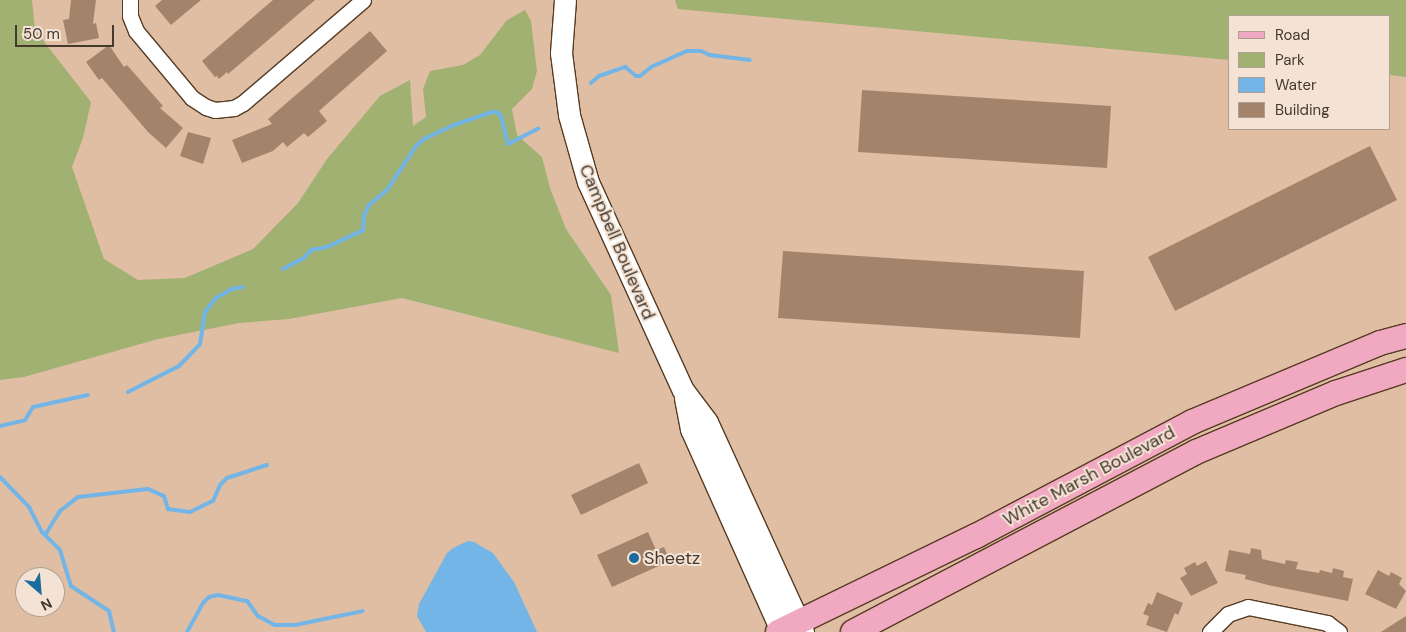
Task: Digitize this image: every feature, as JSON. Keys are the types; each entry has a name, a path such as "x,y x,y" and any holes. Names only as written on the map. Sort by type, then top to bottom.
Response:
{"main road":[{"name":"White Marsh Boulevard","path":"789,630 976,536 1192,422 1380,343 1406,336"},
{"name":"White Marsh Boulevard","path":"853,632 1196,452 1336,393 1406,370"}],"street":[{"path":"130,0 130,16 136,32 192,98 206,107 215,110 234,108 243,103 363,0"},
{"name":"Campbell Boulevard","path":"565,0 561,53 569,115 588,182 683,390 707,422 789,630"},
{"path":"1210,632 1228,614 1248,607 1327,623 1339,632"}],"green space":[{"path":"0,0 32,0 35,30 91,102 83,138 72,167 104,259 138,280 185,278 253,249 298,203 327,159 380,96 410,80 413,126 426,117 423,89 430,71 463,65 480,55 507,20 525,10 531,21 537,71 532,89 512,109 517,135 542,157 550,188 566,229 611,295 619,353 402,298 289,319 239,323 158,339 24,377 0,380"},
{"path":"675,0 1406,0 1406,77 1391,75 1391,15 1228,15 1228,60 678,9"}],"water":[{"path":"468,541 474,542 493,553 514,582 537,632 426,632 417,616 419,604 447,553"}],"building":[{"path":"71,0 96,0 93,24 96,23 99,38 68,44 63,20 69,19"},
{"path":"162,0 201,0 171,25 155,6"},
{"path":"273,0 315,0 228,74 227,72 219,79 217,76 215,77 202,61"},
{"path":"370,31 387,51 319,111 327,121 308,137 304,133 287,147 283,142 273,151 242,163 232,140 272,124 268,119"},
{"path":"109,45 124,67 127,65 163,106 160,108 183,128 166,148 148,132 102,78 99,80 86,62"},
{"path":"862,90 1111,106 1107,168 858,152"},
{"path":"188,132 211,138 203,164 180,156"},
{"path":"1370,146 1397,200 1175,311 1148,257"},
{"path":"783,251 1084,271 1080,338 778,318"},
{"path":"639,463 648,483 581,515 571,495"},
{"name":"Sheetz","path":"648,532 656,550 664,547 670,561 612,587 597,555"},
{"path":"1251,548 1261,550 1262,559 1285,564 1286,560 1298,562 1296,569 1319,573 1320,570 1332,573 1333,568 1344,571 1343,577 1353,579 1348,601 1268,585 1245,579 1246,575 1225,571 1229,550 1250,554"},
{"path":"1206,561 1218,583 1191,596 1180,578 1187,574 1184,568 1195,562 1197,566"},
{"path":"1378,570 1389,576 1391,572 1402,578 1399,584 1406,591 1396,609 1365,594"},
{"path":"1157,592 1183,603 1178,615 1175,613 1167,632 1146,625 1149,616 1143,614 1148,603 1152,605"},
{"path":"1406,616 1406,632 1381,632"}],"waterway":[{"path":"591,83 599,76 625,67 636,76 640,76 651,67 687,51 701,51 710,55 750,60"},
{"path":"283,269 304,258 311,250 327,247 363,230 364,216 369,205 387,190 416,146 424,139 454,125 492,112 497,112 501,116 508,144 538,129"},
{"path":"128,392 179,366 200,344 205,312 216,298 232,289 243,287"},
{"path":"0,426 25,420 33,407 88,395"},
{"path":"45,535 60,511 78,497 148,489 164,496 168,509 190,512 213,501 220,485 227,478 267,465"},
{"path":"0,477 29,507 42,532 60,550 71,586 109,611 114,632"},
{"path":"187,632 203,603 209,597 218,595 247,601 258,616 275,625 295,625 363,611"}],"place":[{"name":"Sheetz","path":"634,558"}]}
